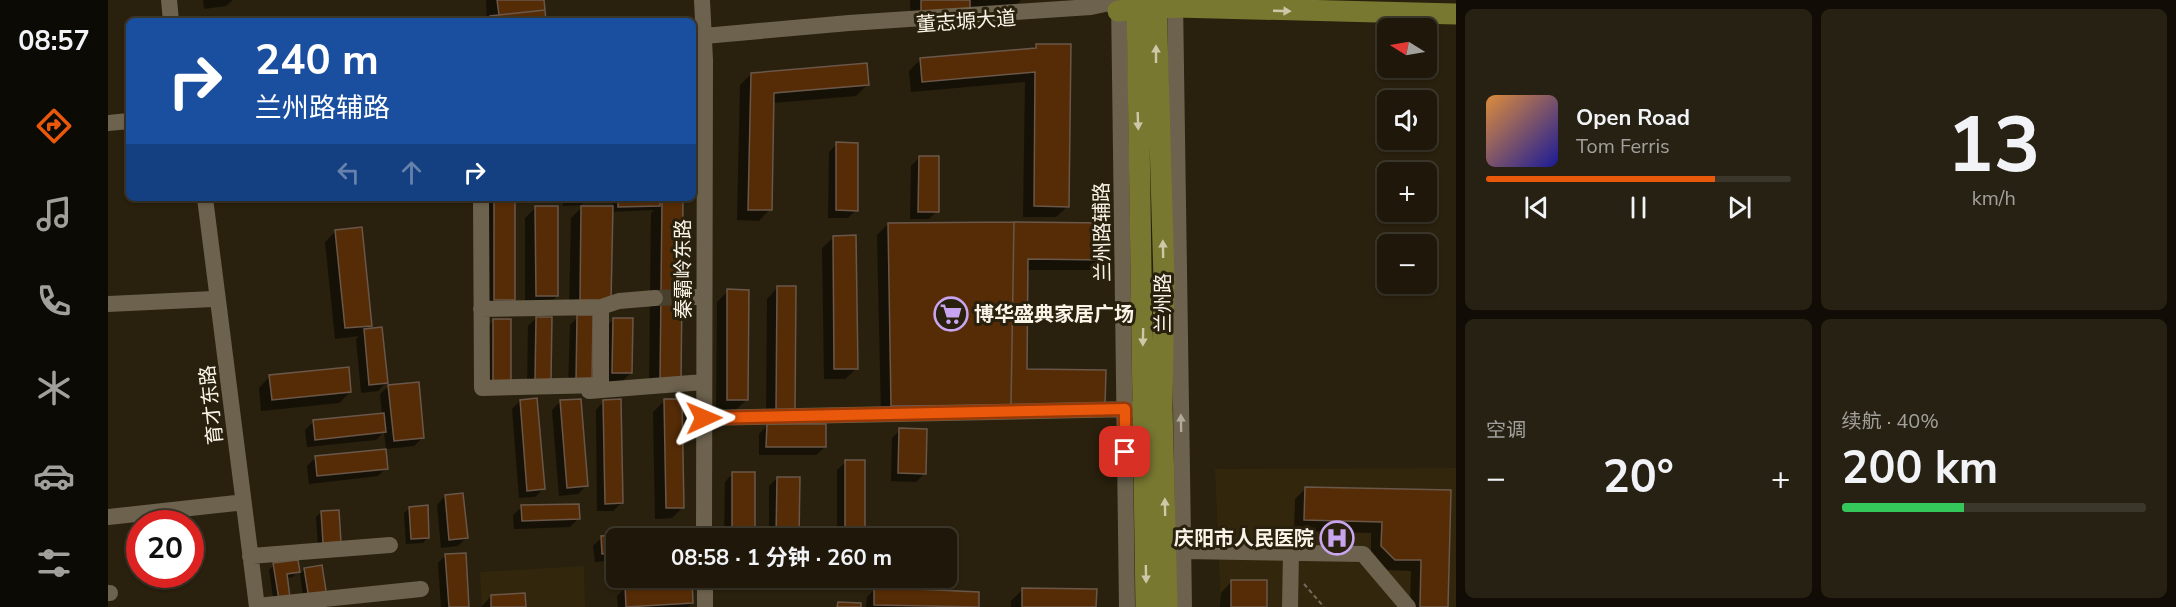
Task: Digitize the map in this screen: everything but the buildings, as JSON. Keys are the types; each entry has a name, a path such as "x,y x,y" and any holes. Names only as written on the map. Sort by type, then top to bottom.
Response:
{"main road":[{"name":"董志塬大道","path":"1141,4 1456,14"},
{"name":"兰州路","path":"1141,4 1143,314 1133,409 1146,607"},
{"name":"兰州路","path":"1141,4 1164,280 1162,408 1167,607"}],"street":[{"path":"170,0 171,18"},
{"path":"177,0 178,18"},
{"name":"秦霸岭东路","path":"696,0 699,85 696,297 702,382 704,528"},
{"name":"秦霸岭东路","path":"698,40 702,0"},
{"path":"1141,4 1183,551 1184,607"},
{"name":"董志塬大道","path":"698,40 1141,4"},
{"path":"108,117 126,114"},
{"path":"108,123 126,121"},
{"name":"育才东路","path":"198,201 213,298 250,607"},
{"name":"育才东路","path":"205,201 220,297 257,607"},
{"path":"481,201 482,388 601,385 601,307"},
{"path":"108,304 213,298"},
{"path":"481,309 601,307 619,301 655,298"},
{"path":"514,396 702,382"},
{"path":"702,418 1133,409 1127,607"},
{"name":"秦霸岭东路","path":"699,528 702,418"},
{"path":"108,517 236,503"},
{"path":"250,556 390,545"},
{"path":"1183,551 1291,561 1363,554 1408,607"},
{"path":"1290,607 1291,561"},
{"path":"699,588 699,607"},
{"path":"705,588 705,607"},
{"path":"257,607 421,589"}],"path":[{"path":"1291,561 1324,607"}],"shaded area":[{"name":"庆阳市人民医院","path":"1456,468 1456,607 1221,607 1215,469"},
{"path":"584,566 585,607 482,607 480,572"}],"tunnel":[{"path":"655,298 684,297"}],"place":[{"name":"博华盛典家居广场","path":"951,314"},
{"name":"庆阳市人民医院","path":"1337,538"}],"route":[{"path":"704,418 1125,409 1125,452"}]}
